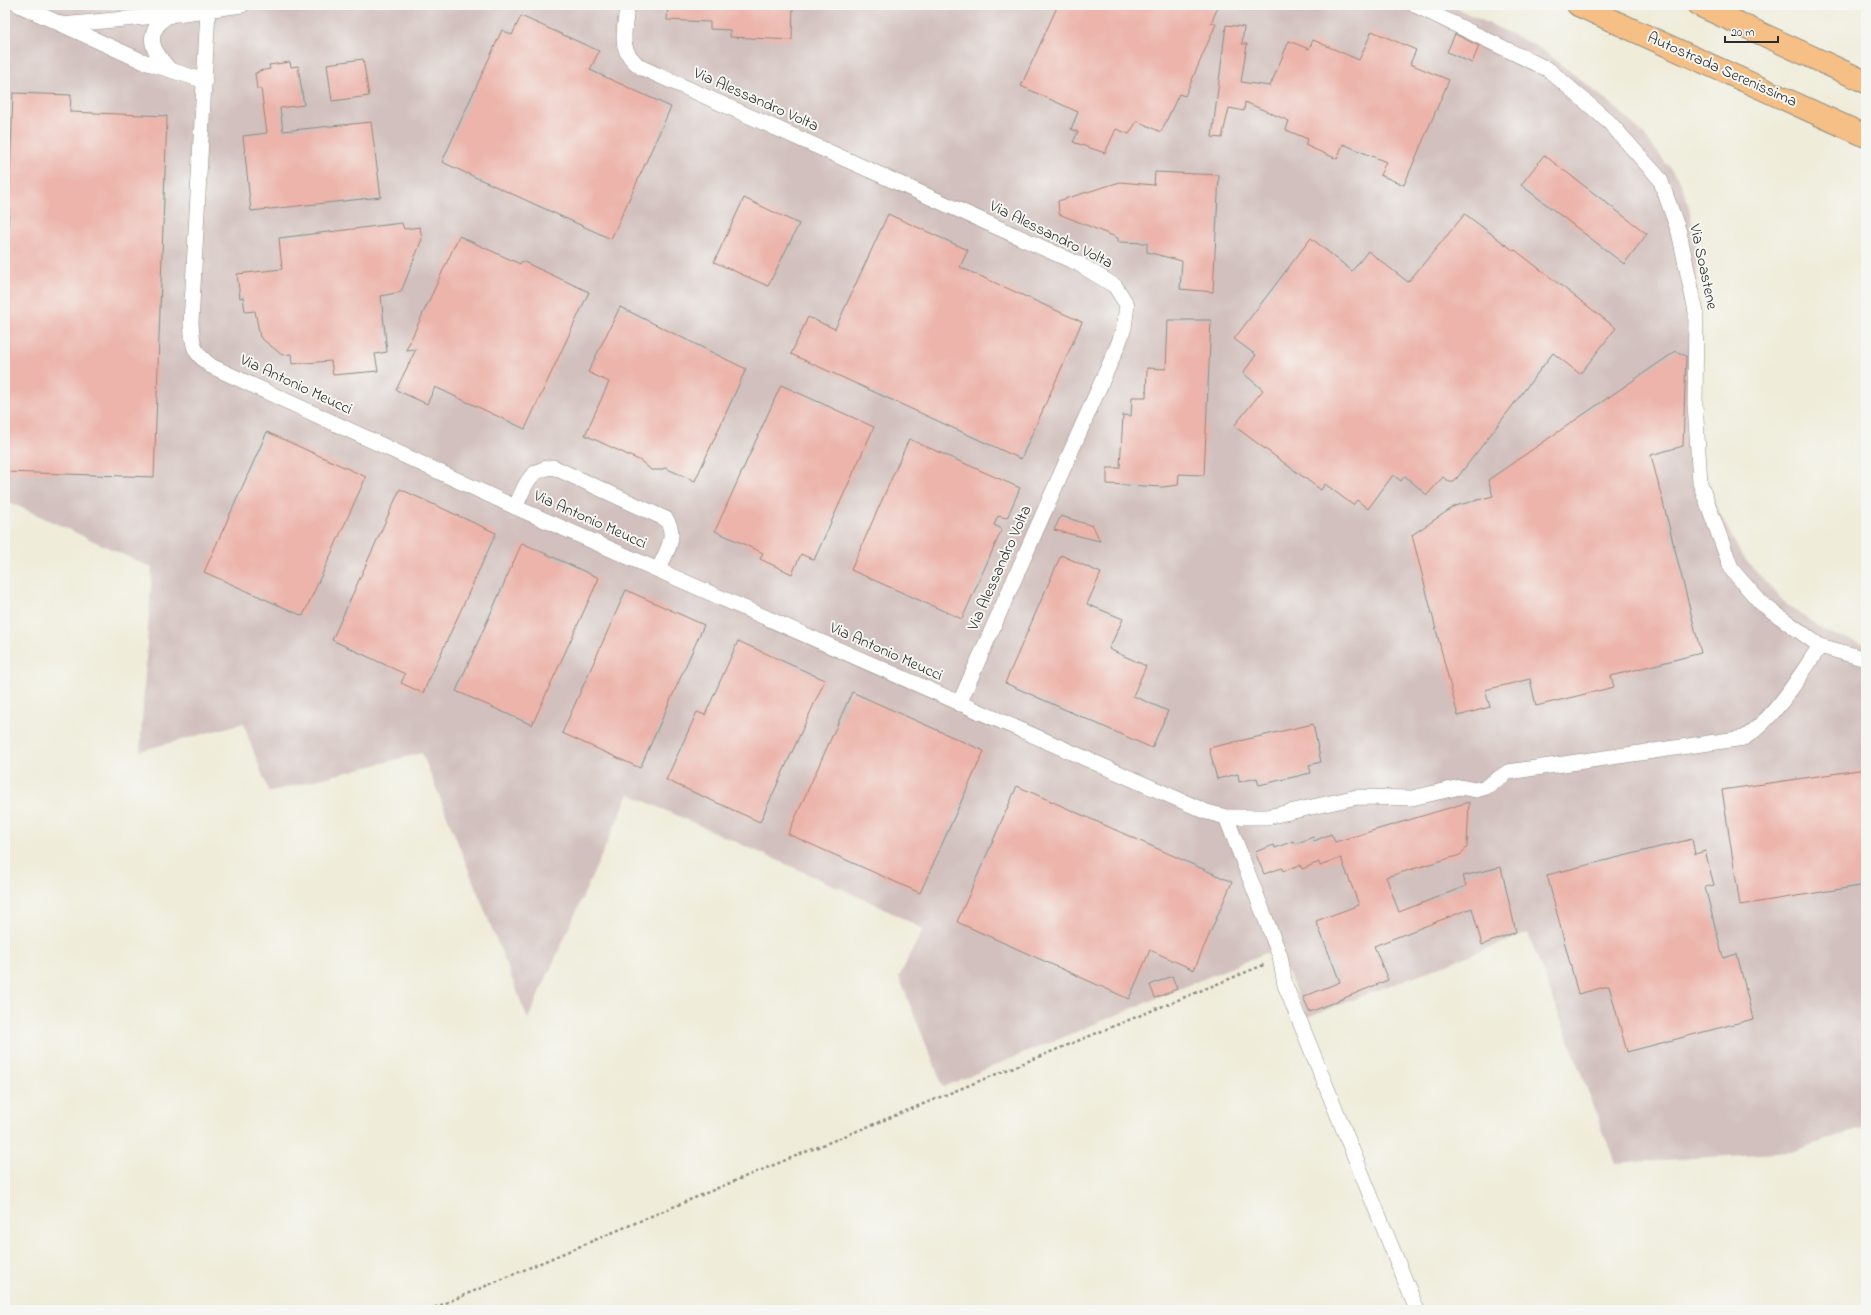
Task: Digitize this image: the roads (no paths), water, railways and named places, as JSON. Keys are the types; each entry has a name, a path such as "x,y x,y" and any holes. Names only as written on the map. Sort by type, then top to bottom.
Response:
{"highway":[{"name":"Autostrada Serenissima","path":"1578,5 1866,136"},
{"path":"1699,5 1866,82"}],"street":[{"path":"19,5 142,61 205,81"},
{"path":"61,25 177,14 242,5"},
{"name":"Via Alessandro Volta","path":"627,5 624,49 630,60 642,68 1079,264 1115,286 1127,305 1124,328 1118,345 959,704"},
{"name":"Via Soastene","path":"1415,5 1549,70 1609,122 1660,179 1678,232 1696,312 1695,403 1700,483 1732,570 1761,603 1820,646 1866,659"},
{"name":"Via Antonio Meucci","path":"208,10 191,323 192,341 198,356 211,366 515,507 1207,812 1226,817 1267,817 1357,796 1412,798 1460,787 1476,790 1486,787 1508,772 1744,738 1759,728 1784,697 1820,646"},
{"path":"172,71 157,55 153,47 152,38 160,21 168,16 177,14"},
{"path":"515,507 532,474 542,468 553,467 666,518 671,528 672,536 658,570"},
{"path":"1226,817 1280,956 1285,985 1417,1310"}]}
